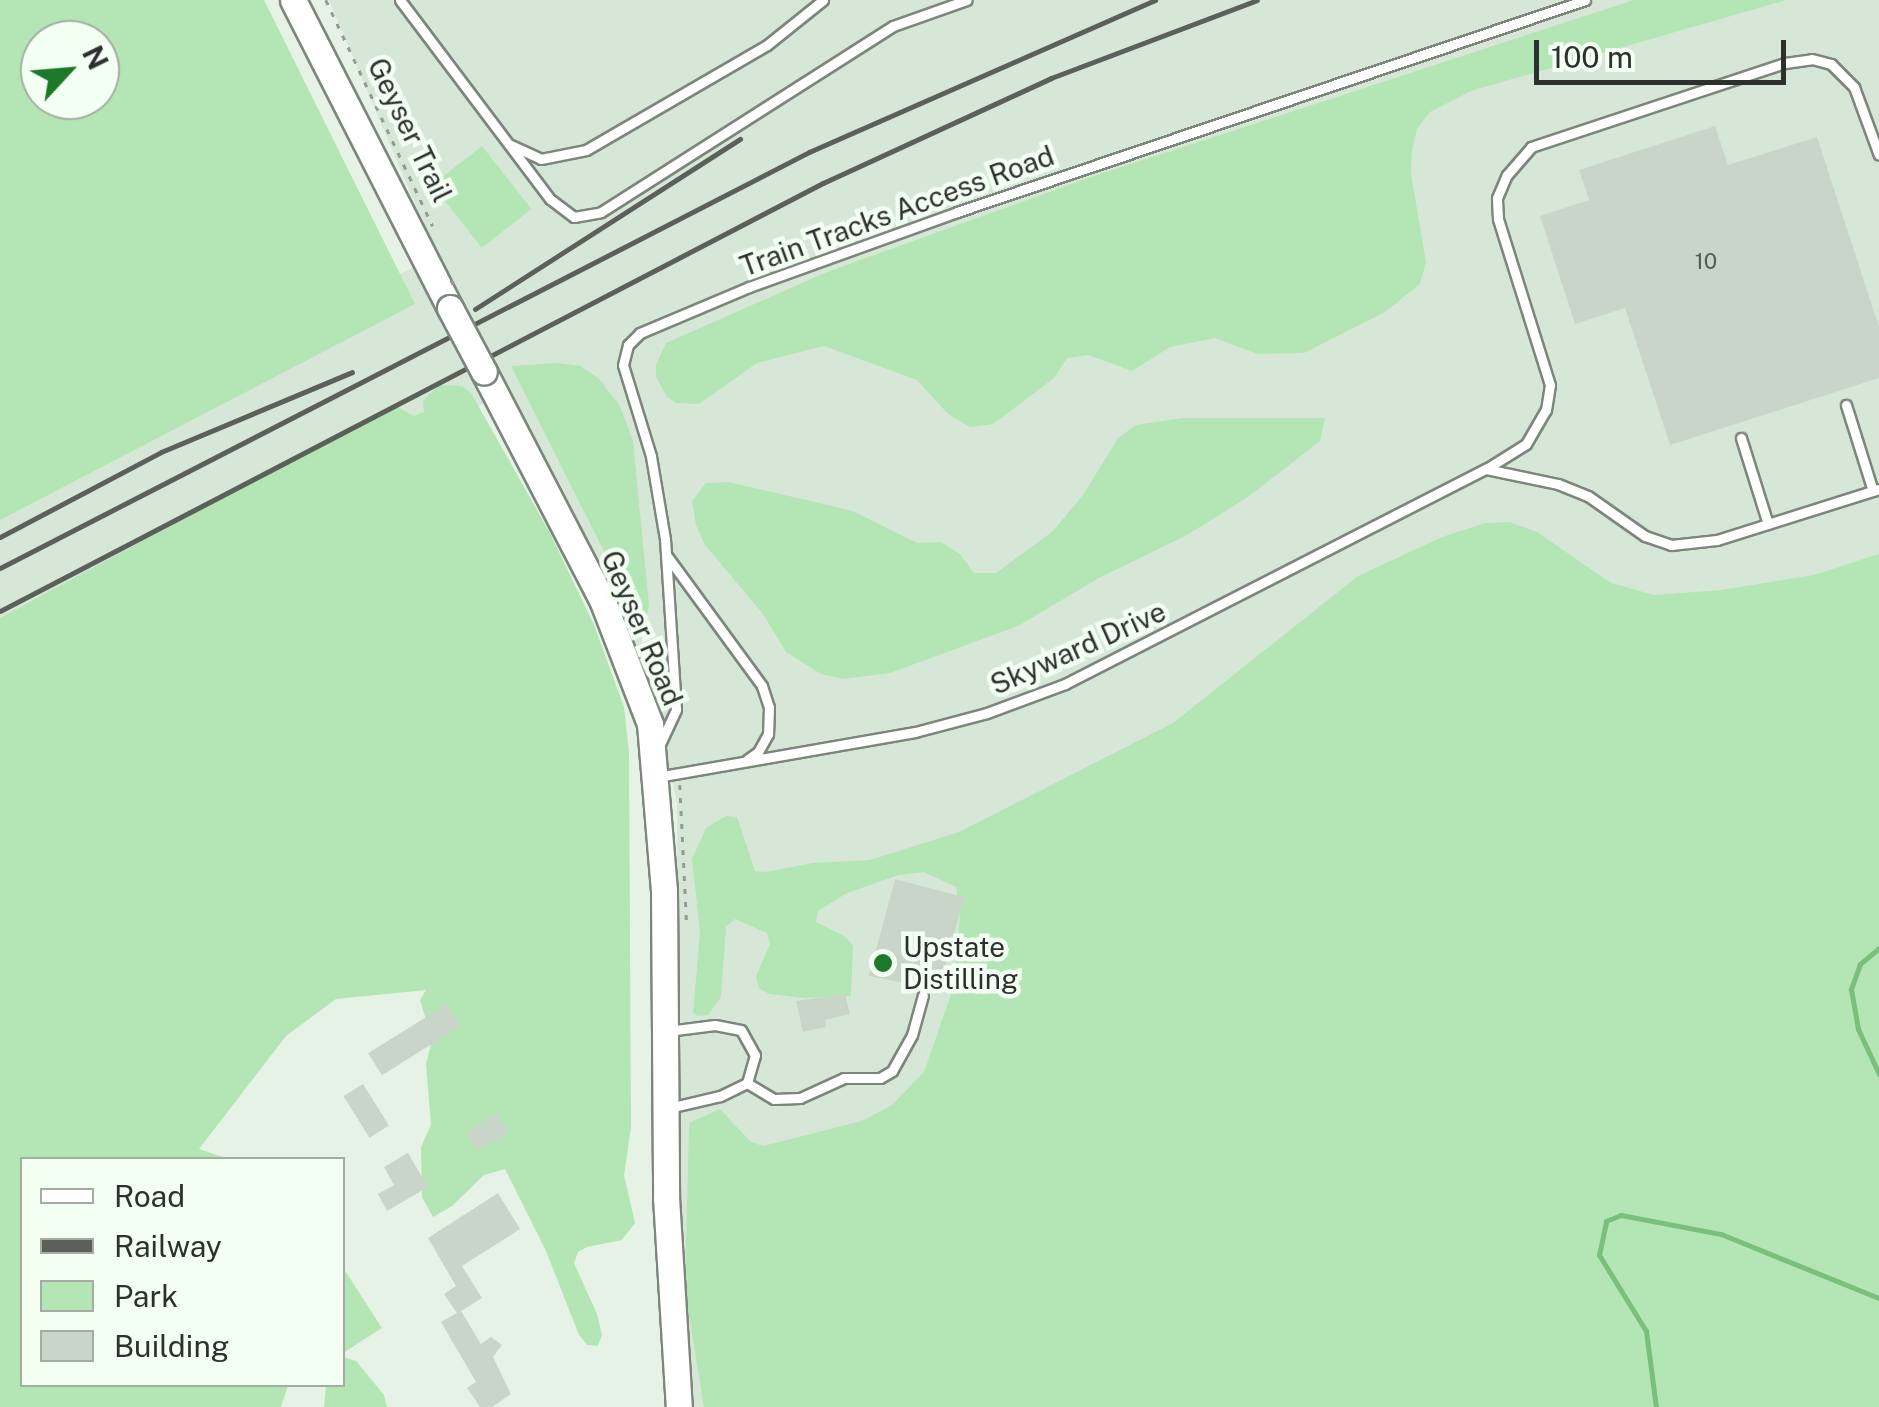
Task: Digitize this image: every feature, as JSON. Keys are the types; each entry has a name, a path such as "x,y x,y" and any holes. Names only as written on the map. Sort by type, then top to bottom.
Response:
{"street":[{"name":"Geyser Road","path":"293,0 604,602 643,698 656,765 679,1407"}],"lane":[{"path":"400,0 550,198 574,218 601,212 893,26 967,0"},
{"path":"509,144 541,159 586,150 767,45 823,0"},
{"name":"Train Tracks Access Road","path":"656,765 676,709 666,554 651,456 623,365 628,345 640,334 749,288 957,212 1585,0"},
{"name":"Skyward Drive","path":"656,765 741,763 915,732 987,714 1065,684 1486,469 1526,444 1546,410 1550,384 1498,219 1497,198 1507,175 1531,148 1785,63 1812,59 1831,64 1854,87 1879,155"},
{"path":"1486,469 1558,484 1588,496 1645,536 1671,545 1716,540 1876,490 1846,405"},
{"path":"1741,438 1768,524"},
{"path":"666,554 762,686 769,707 768,734 758,752 741,763"},
{"path":"747,1083 774,1099 800,1098 844,1078 880,1078 892,1071 912,1036 923,995"},
{"path":"665,1032 714,1025 741,1030 755,1055 747,1083 720,1096 666,1108"}],"path":[{"name":"Geyser Trail","path":"326,0 433,226"}],"shaded area":[{"path":"329,0 1879,0 1879,779 1356,1407 687,1407 679,1346 677,802 647,676 538,450 437,256"},
{"path":"414,267 484,403 0,656 0,474"}],"green space":[{"path":"0,0 264,0 415,304 0,520"},
{"path":"1634,0 1786,0 1471,91 1430,112 1417,129 1412,150 1411,174 1426,262 1420,284 1385,312 1304,353 1258,354 1215,338 1170,347 1132,371 1088,355 1067,358 1054,378 993,424 970,427 948,414 917,380 824,346 757,363 699,404 676,403 667,397 656,377 656,364 666,343 827,272 1088,178"},
{"path":"482,146 531,209 482,248 432,185"},
{"path":"511,366 581,366 599,379 620,406 633,441 649,605 647,615 639,621"},
{"path":"439,385 462,386 471,393 550,533 594,625 624,707 629,752 631,1128 624,1175 635,1223 622,1240 587,1247 578,1252 574,1263 597,1314 602,1335 598,1346 587,1345 579,1335 546,1251 505,1169 484,1175 452,1206 433,1217 422,1197 421,1147 431,1125 426,1064 432,1040 420,1000 426,990 336,999 286,1036 199,1149 223,1157 20,1157 20,1387 287,1387 281,1407 0,1407 0,618 394,405 414,416 424,412 423,401"},
{"path":"1182,418 1325,418 1320,441 1248,497 1187,535 1099,578 1018,626 890,673 843,679 821,674 786,652 763,614 705,545 696,525 692,501 706,483 729,482 853,511 917,543 941,542 960,554 974,573 996,573 1053,531 1083,495 1118,438 1136,425"},
{"path":"1509,522 1537,532 1611,583 1654,595 1721,590 1814,575 1879,554 1879,1407 704,1407 685,1291 689,1123 720,1109 751,1142 763,1146 862,1121 892,1105 924,1072 954,986 960,913 956,887 924,872 899,875 847,893 818,911 816,922 846,937 853,946 851,996 803,998 769,994 759,988 756,976 770,944 767,933 735,919 726,927 721,997 708,1015 697,1016 693,1013 700,933 692,859 706,828 726,816 737,817 755,871 766,872 813,863 870,860 959,832 1173,723 1358,576 1442,537 1485,523"},
{"path":"345,1271 382,1328 345,1352"},
{"path":"345,1358 356,1361 384,1395 387,1407 324,1407 326,1387 345,1387"}],"building":[{"path":"1715,126 1728,165 1817,137 1879,327 1879,378 1670,445 1625,308 1575,324 1540,216 1589,200 1579,170"},
{"path":"895,879 964,897 938,995 924,987 869,976"},
{"path":"845,994 850,1014 825,1020 826,1027 803,1032 796,1001"},
{"path":"447,1004 461,1026 382,1075 368,1053"},
{"path":"363,1084 389,1126 369,1138 343,1096"},
{"path":"497,1113 509,1132 477,1151 466,1133"},
{"path":"408,1153 428,1187 387,1211 378,1194 394,1185 384,1167"},
{"path":"498,1193 520,1229 462,1266 482,1298 461,1311 481,1344 491,1337 502,1345 493,1357 511,1394 492,1407 480,1407 467,1388 476,1382 441,1322 457,1313 444,1294 456,1286 428,1238"}],"waterway":[{"path":"1879,948 1860,964 1851,989 1858,1029 1879,1074"},
{"path":"1656,1407 1646,1331 1599,1255 1606,1221 1621,1215 1721,1234 1879,1298"}],"railway":[{"path":"0,568 809,152 1155,0"},
{"path":"0,611 823,183 1051,78 1257,0"},
{"path":"475,309 740,139"},
{"path":"0,537 161,452 352,372"}],"place":[{"name":"Upstate Distilling","path":"883,963"}]}
